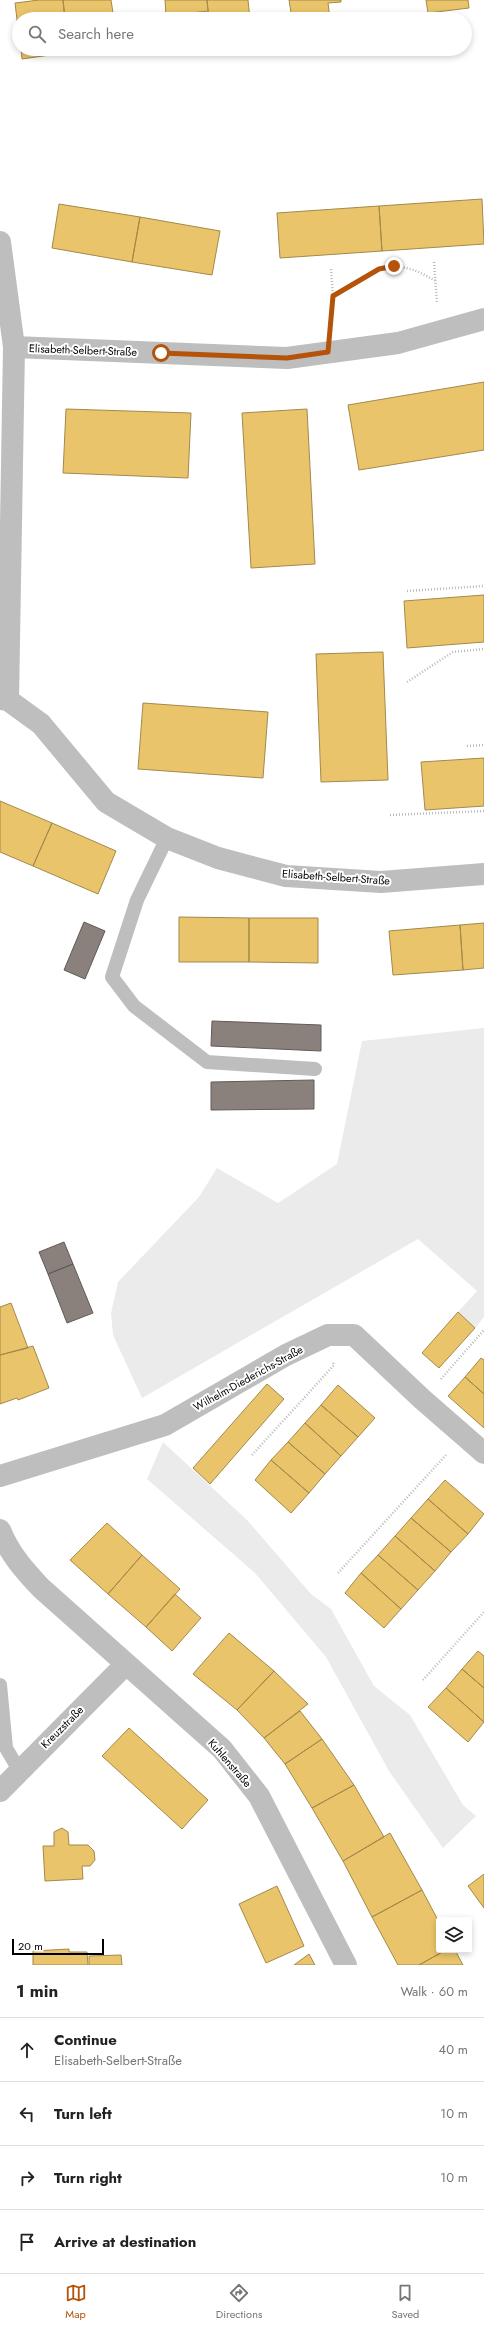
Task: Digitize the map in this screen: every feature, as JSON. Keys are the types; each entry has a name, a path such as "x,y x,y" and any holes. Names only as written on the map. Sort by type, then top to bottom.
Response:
{"street":[{"name":"Elisabeth-Selbert-Straße","path":"0,242 14,347 4,700 41,724 106,802 167,838 218,858 286,876 381,882 484,874"},
{"name":"Elisabeth-Selbert-Straße","path":"14,347 287,358 398,343 484,319"},
{"name":"Wilhelm-Diederichs-Straße","path":"0,1476 165,1425 286,1355 328,1336 354,1334 422,1399 484,1453"},
{"name":"Kuhlenstraße","path":"0,1530 5,1543 21,1567 41,1588 222,1749 259,1796 346,1965"},
{"name":"Kreuzstraße","path":"2,1789 19,1770 126,1664"}],"lane":[{"path":"167,838 137,900 112,977 134,1006 207,1062 315,1069"},
{"path":"0,1685 6,1748 19,1770"}],"path":[{"path":"434,262 439,332"},
{"path":"333,296 379,269 394,266 411,269 436,281"},
{"path":"328,352 333,296 331,270"},
{"path":"407,591 484,586"},
{"path":"407,682 454,652 484,649"},
{"path":"467,746 484,744"},
{"path":"390,815 484,811"},
{"path":"422,1399 484,1330"},
{"path":"252,1455 334,1365 328,1336"},
{"path":"338,1573 464,1435"},
{"path":"423,1680 484,1612"}],"shaded area":[{"path":"484,1028 484,1317 475,1328 458,1312 477,1291 418,1239 142,1398 113,1335 111,1313 118,1282 199,1197 217,1168 278,1203 337,1164 362,1041"},
{"path":"163,1442 247,1520 311,1594 331,1609 374,1686 410,1715 463,1805 476,1816 443,1848 389,1771 326,1657 255,1573 147,1479"}],"building: Homes":[{"path":"39,0 63,0 64,12 16,12 15,3"},
{"path":"63,0 111,0 113,12 64,12"},
{"path":"165,0 207,0 208,11 166,12"},
{"path":"207,0 248,0 249,12 208,12"},
{"path":"289,0 341,0 341,2 328,3 329,12 291,12"},
{"path":"426,0 468,0 469,8 428,12"},
{"path":"22,56 43,56 22,59"},
{"path":"482,199 484,244 382,251 379,206"},
{"path":"59,204 140,217 132,262 52,248"},
{"path":"379,206 382,251 280,258 277,213"},
{"path":"140,217 220,231 212,275 132,262"},
{"path":"484,382 484,450 359,470 348,405"},
{"path":"66,409 191,413 188,478 63,473"},
{"path":"307,409 315,564 251,568 242,413"},
{"path":"484,595 484,642 407,648 404,601"},
{"path":"383,652 388,780 321,782 316,654"},
{"path":"143,703 268,712 263,778 138,769"},
{"path":"484,758 484,806 425,810 421,762"},
{"path":"0,801 52,823 33,866 0,852"},
{"path":"52,823 116,851 98,894 33,866"},
{"path":"179,917 249,918 249,962 179,962"},
{"path":"249,918 318,918 318,963 249,962"},
{"path":"484,923 484,968 463,970 460,925"},
{"path":"460,925 463,970 393,975 389,931"},
{"path":"11,1303 28,1348 0,1355 0,1307"},
{"path":"458,1312 475,1328 439,1368 422,1353"},
{"path":"33,1346 49,1388 18,1400 17,1398 0,1404 0,1355"},
{"path":"481,1358 484,1360 484,1394 465,1377"},
{"path":"465,1377 484,1394 484,1428 448,1396"},
{"path":"267,1384 284,1399 210,1484 193,1468"},
{"path":"338,1385 375,1418 358,1437 321,1405"},
{"path":"321,1405 358,1437 341,1456 305,1423"},
{"path":"305,1423 341,1456 325,1474 288,1442"},
{"path":"288,1442 325,1474 309,1493 271,1460"},
{"path":"271,1460 309,1493 291,1513 255,1480"},
{"path":"445,1480 484,1514 468,1534 428,1499"},
{"path":"428,1499 468,1534 451,1552 411,1518"},
{"path":"411,1518 451,1552 435,1571 395,1536"},
{"path":"107,1523 142,1555 108,1594 70,1560"},
{"path":"395,1536 435,1571 418,1590 378,1555"},
{"path":"142,1555 180,1589 146,1627 108,1594"},
{"path":"378,1555 418,1590 401,1609 361,1573"},
{"path":"361,1573 401,1609 384,1628 345,1593"},
{"path":"175,1594 201,1618 172,1651 146,1627"},
{"path":"229,1633 274,1671 237,1710 193,1674"},
{"path":"478,1651 484,1656 484,1688 462,1669"},
{"path":"462,1669 484,1688 484,1722 446,1688"},
{"path":"274,1671 308,1704 264,1738 237,1710"},
{"path":"446,1688 484,1722 468,1742 428,1707"},
{"path":"300,1711 322,1739 285,1764 264,1738"},
{"path":"129,1728 208,1800 182,1829 102,1756"},
{"path":"322,1739 354,1785 312,1808 285,1764"},
{"path":"354,1785 384,1837 343,1861 312,1808"},
{"path":"62,1828 68,1832 69,1845 88,1845 94,1851 95,1860 90,1866 82,1866 83,1879 45,1881 43,1846 54,1846 54,1832"},
{"path":"390,1833 422,1890 372,1917 343,1861"},
{"path":"484,1874 484,1908 468,1886"},
{"path":"277,1886 304,1946 266,1963 239,1904"},
{"path":"422,1890 436,1917 436,1953 441,1953 419,1965 398,1965 372,1917"},
{"path":"69,1949 69,1952 87,1952 88,1965 33,1965 33,1951"},
{"path":"441,1953 457,1953 463,1965 419,1965"},
{"path":"309,1954 315,1965 294,1965"},
{"path":"121,1955 122,1965 89,1965 89,1956"}],"building: Industry":[{"path":"84,922 105,931 85,979 64,970"},
{"path":"212,1021 321,1025 321,1051 211,1046"},
{"path":"314,1080 314,1109 211,1110 211,1082"},
{"path":"64,1242 73,1264 48,1274 39,1252"},
{"path":"73,1264 93,1313 67,1323 48,1274"}],"route":[{"path":"161,353 287,358 328,352 333,296 379,269 394,266"}]}
